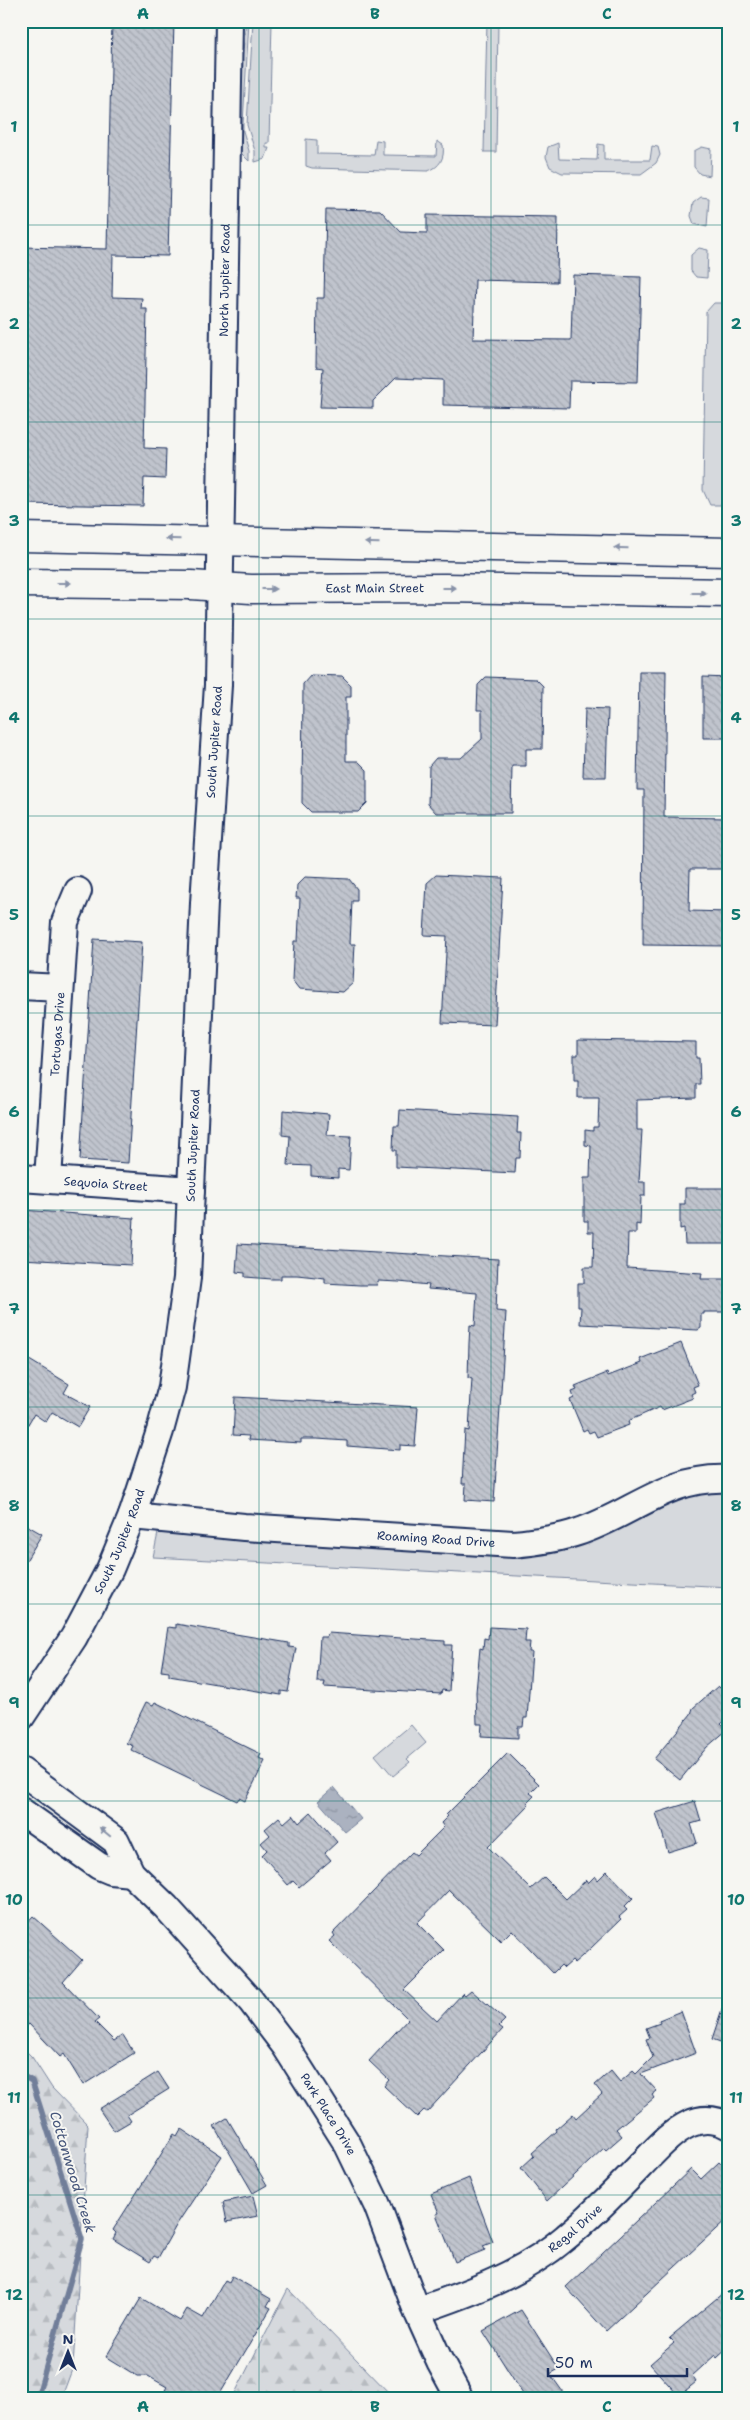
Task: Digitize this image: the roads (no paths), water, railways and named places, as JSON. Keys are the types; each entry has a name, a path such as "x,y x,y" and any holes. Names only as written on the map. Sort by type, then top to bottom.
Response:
{"main road":[{"path":"21,537 729,552"},
{"path":"670,550 670,593"},
{"name":"East Main Street","path":"21,583 220,586 251,589 564,589 729,593"}],"street":[{"name":"North Jupiter Road","path":"222,540 225,177 229,21"},
{"name":"South Jupiter Road","path":"21,1717 74,1637 110,1569 132,1516 160,1431 172,1387 187,1278 204,902 218,685 222,540"},
{"name":"Tortugas Drive","path":"48,1179 65,922 78,891"},
{"path":"21,986 60,988"},
{"name":"Sequoia Street","path":"21,1178 191,1190"},
{"name":"Roaming Road Drive","path":"132,1516 244,1527 513,1544 544,1541 578,1532 657,1493 684,1483 708,1477 729,1479"},
{"name":"Park Place Drive","path":"21,1771 116,1841 131,1873 166,1907 251,2001 286,2046 348,2145 376,2206 440,2362 460,2399"},
{"path":"21,1811 99,1866 111,1871 131,1873"},
{"name":"Regal Drive","path":"418,2311 472,2293 542,2255 581,2224 668,2138 688,2124 701,2120 720,2123"}],"water":[{"path":"334,1787 361,1819 345,1832 318,1801"}],"waterway":[{"name":"Cottonwood Creek","path":"21,2075 32,2081 82,2239 37,2399"}]}
